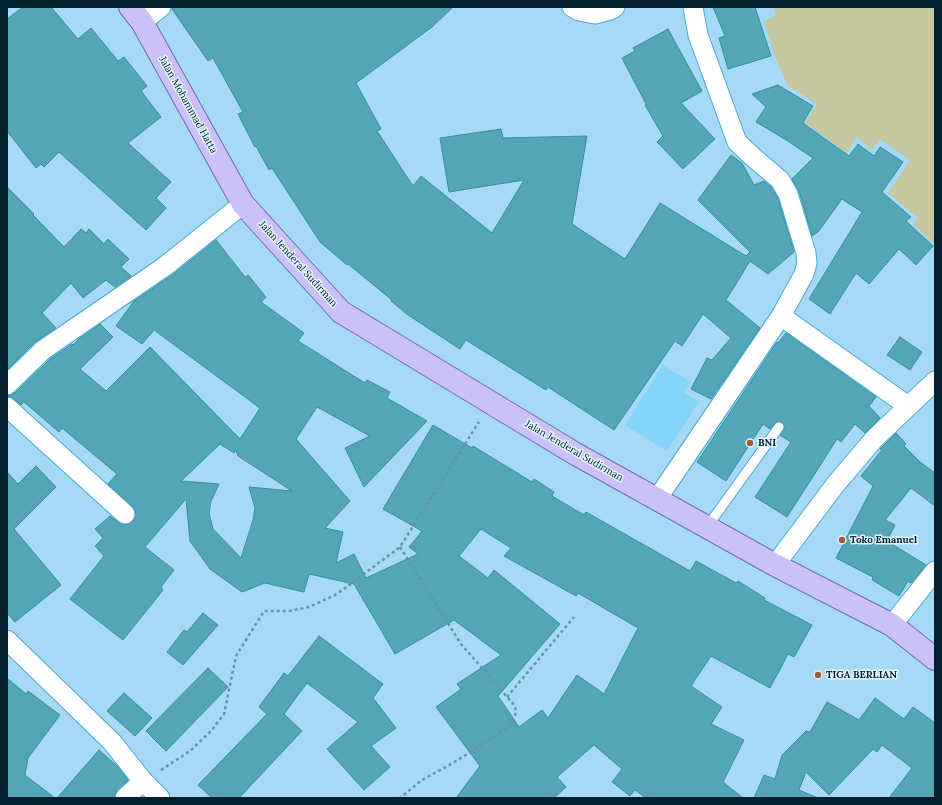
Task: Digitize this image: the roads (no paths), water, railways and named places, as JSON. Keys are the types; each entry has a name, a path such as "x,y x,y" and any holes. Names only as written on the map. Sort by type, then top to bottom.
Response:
{"main road":[{"name":"Jalan Mohammad Hatta","path":"136,15 243,204"},
{"name":"Jalan Jenderal Sudirman","path":"243,204 341,312 574,453 775,565 892,625 935,659"}],"street":[{"path":"136,15 161,7"},
{"path":"572,7 579,11 595,14 615,7"},
{"path":"657,498 781,316 804,274 807,263 806,253 788,194 780,180 737,142 698,35 693,7"},
{"path":"7,385 43,350 164,267 243,204"},
{"path":"781,316 908,406"},
{"path":"775,565 835,485 874,439 935,381"},
{"path":"7,407 125,514"},
{"path":"892,625 935,571"},
{"path":"7,640 112,742 143,781 160,798"},
{"path":"125,798 143,781"}],"lane":[{"path":"707,527 779,427"}],"place":[{"name":"BNI","path":"750,443"},
{"name":"Toko Emanuel","path":"842,540"},
{"name":"TIGA BERLIAN","path":"818,675"}]}
